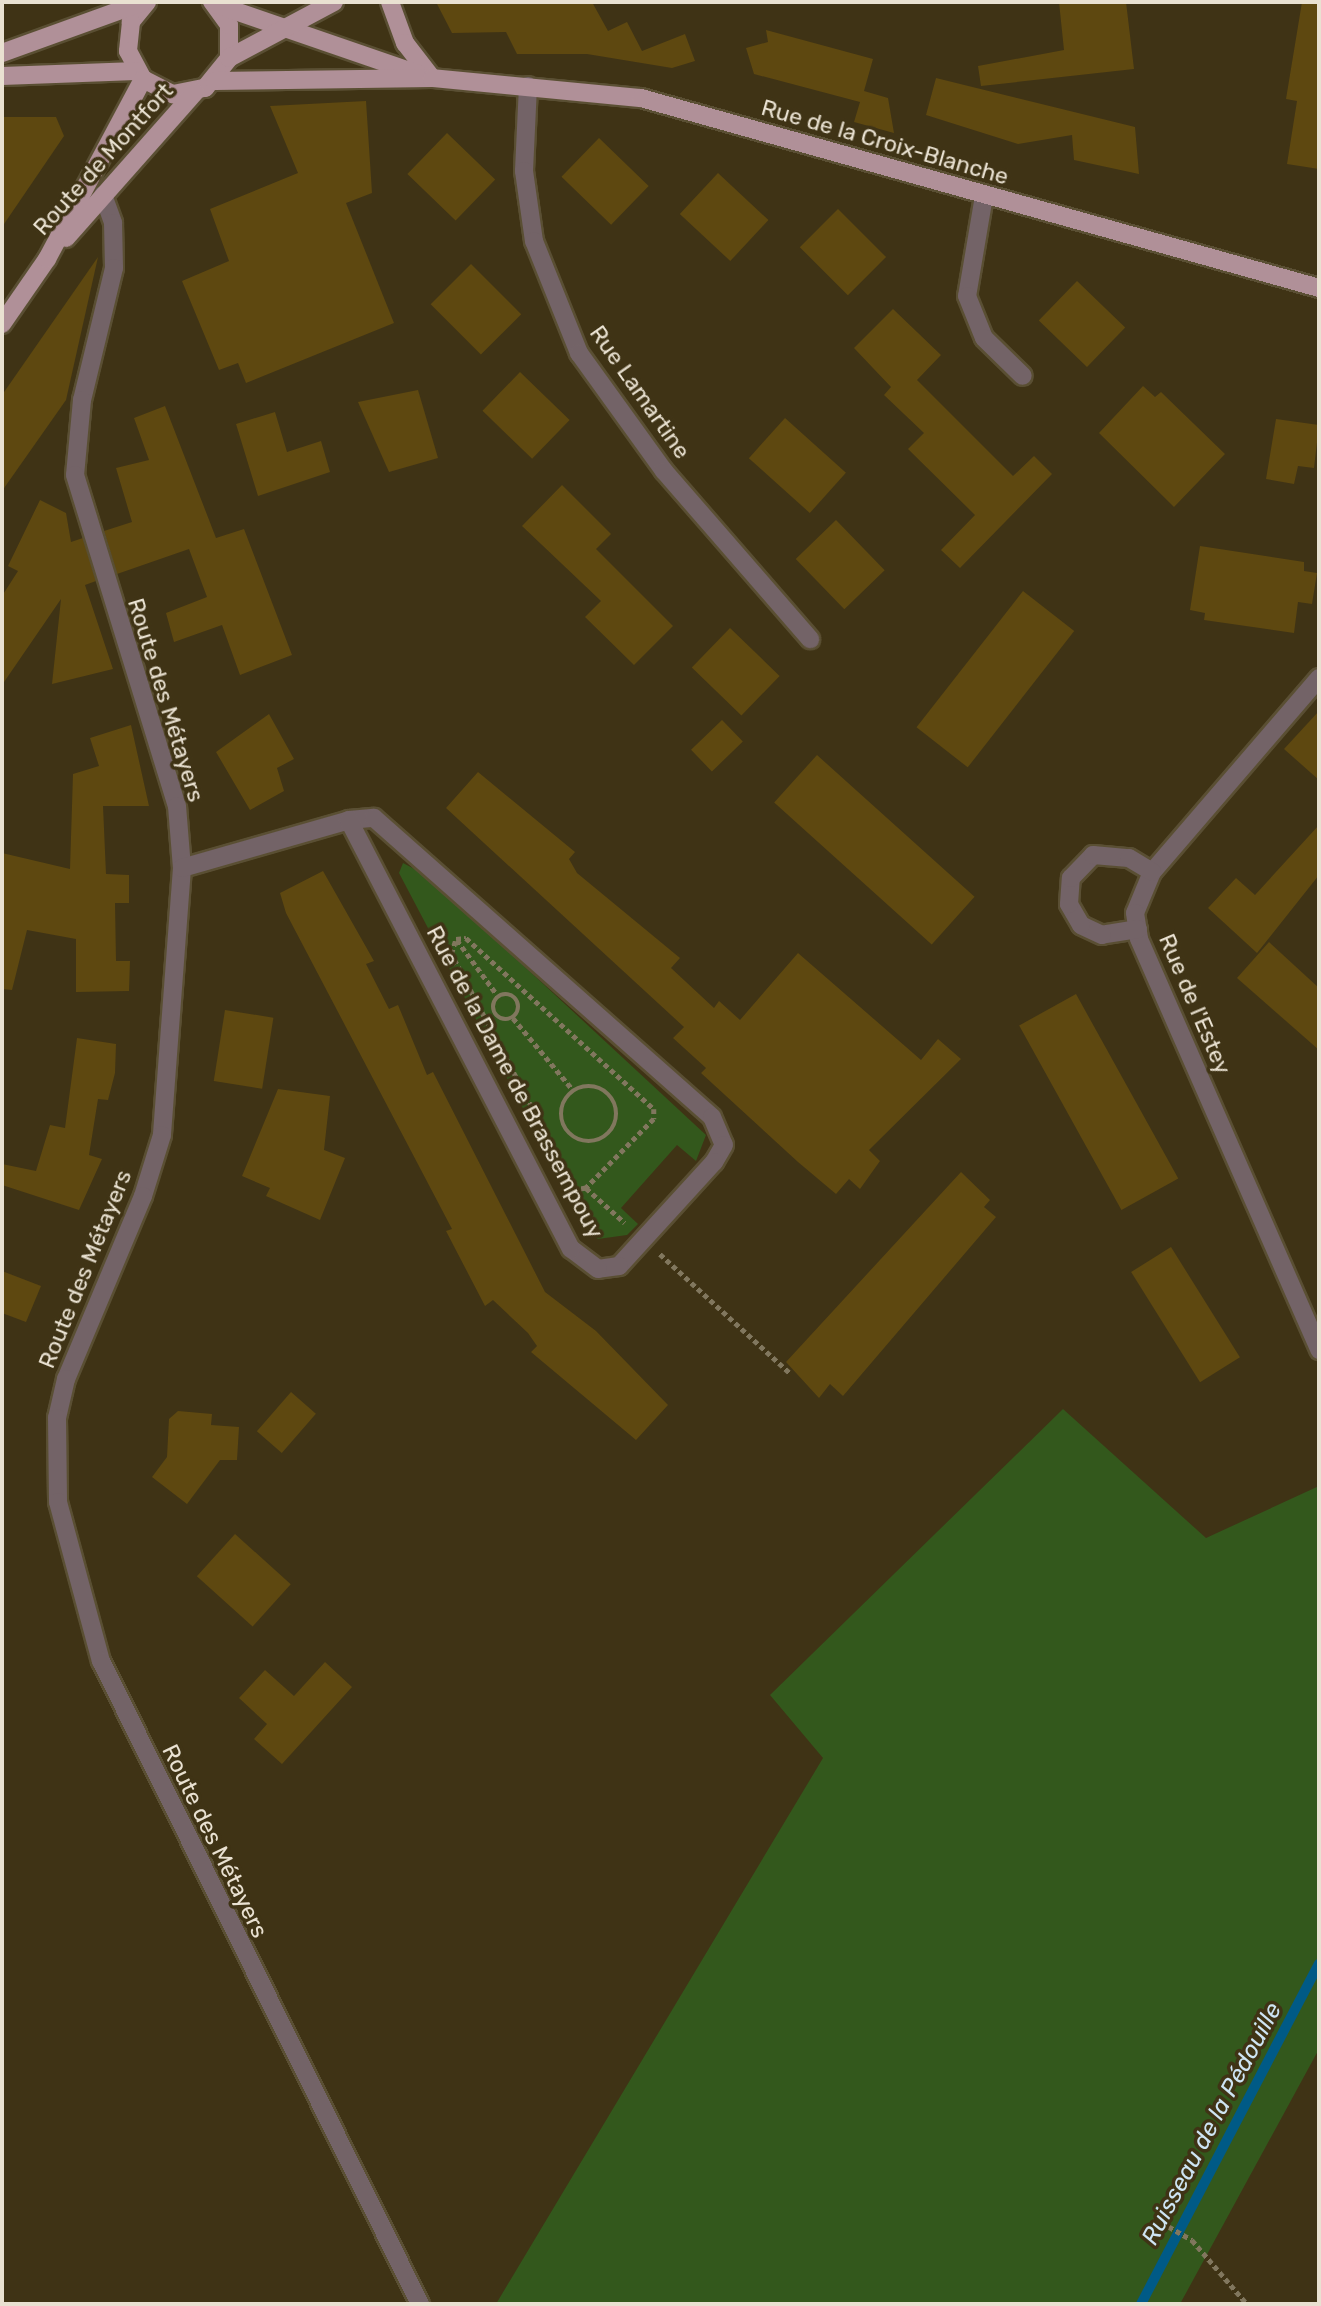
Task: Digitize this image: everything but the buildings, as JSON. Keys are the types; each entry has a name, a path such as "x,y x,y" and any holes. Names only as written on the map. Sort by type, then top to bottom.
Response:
{"main road":[{"path":"2,53 145,2"},
{"path":"140,75 128,36 145,2"},
{"path":"215,81 229,58 334,2"},
{"path":"390,2 405,43 432,78"},
{"path":"214,3 229,26 229,58"},
{"name":"Rue de la Croix-Blanche","path":"214,3 432,78"},
{"path":"2,76 140,75 173,94 195,92"},
{"name":"Route de Montfort","path":"47,259 140,75"},
{"name":"Rue de la Croix-Blanche","path":"215,81 432,78 641,99 1319,288"},
{"name":"Route de Montfort","path":"2,324 47,259 103,195 195,92 215,81"}],"street":[{"name":"Rue Lamartine","path":"528,86 524,170 534,241 579,353 664,471 810,639"},
{"name":"Route des Métayers","path":"103,195 113,223 114,268 82,400 75,475 177,806 182,868 162,1135 143,1196 65,1379 57,1418 58,1502 101,1661 420,2304"},
{"path":"984,196 967,296 984,338 1023,376"},
{"name":"Rue de l'Estey","path":"1319,678 1152,872 1135,913 1138,929 1319,1350"},
{"name":"Rue de la Dame de Brassempouy","path":"182,868 349,820 374,818 387,825 720,1127 724,1145 714,1162 644,1239 608,1270 571,1250 349,820"},
{"path":"1138,929 1102,935 1081,925 1069,904 1071,878 1093,855 1129,858 1152,872"}],"path":[{"path":"456,939 498,996 517,999 513,1017"},
{"path":"456,939 466,939 654,1109 654,1119 586,1188 575,1190 457,966 450,946 456,939"},
{"path":"498,996 494,1012 513,1017 574,1091"},
{"path":"593,1086 610,1095 618,1113 605,1138 579,1141 565,1130 561,1113 574,1091 593,1086"},
{"path":"586,1188 791,1374"},
{"path":"1154,2218 1192,2240 1247,2304"}],"green space":[{"path":"403,863 426,875 706,1135 696,1161 677,1145 621,1208 638,1224 627,1235 598,1239 588,1232 399,873"},
{"path":"1063,1409 1206,1538 1319,1486 1319,2049 1180,2304 496,2304 823,1758 770,1695"}],"waterway":[{"name":"Ruisseau de la Pédouille","path":"1141,2304 1319,1964"}]}
